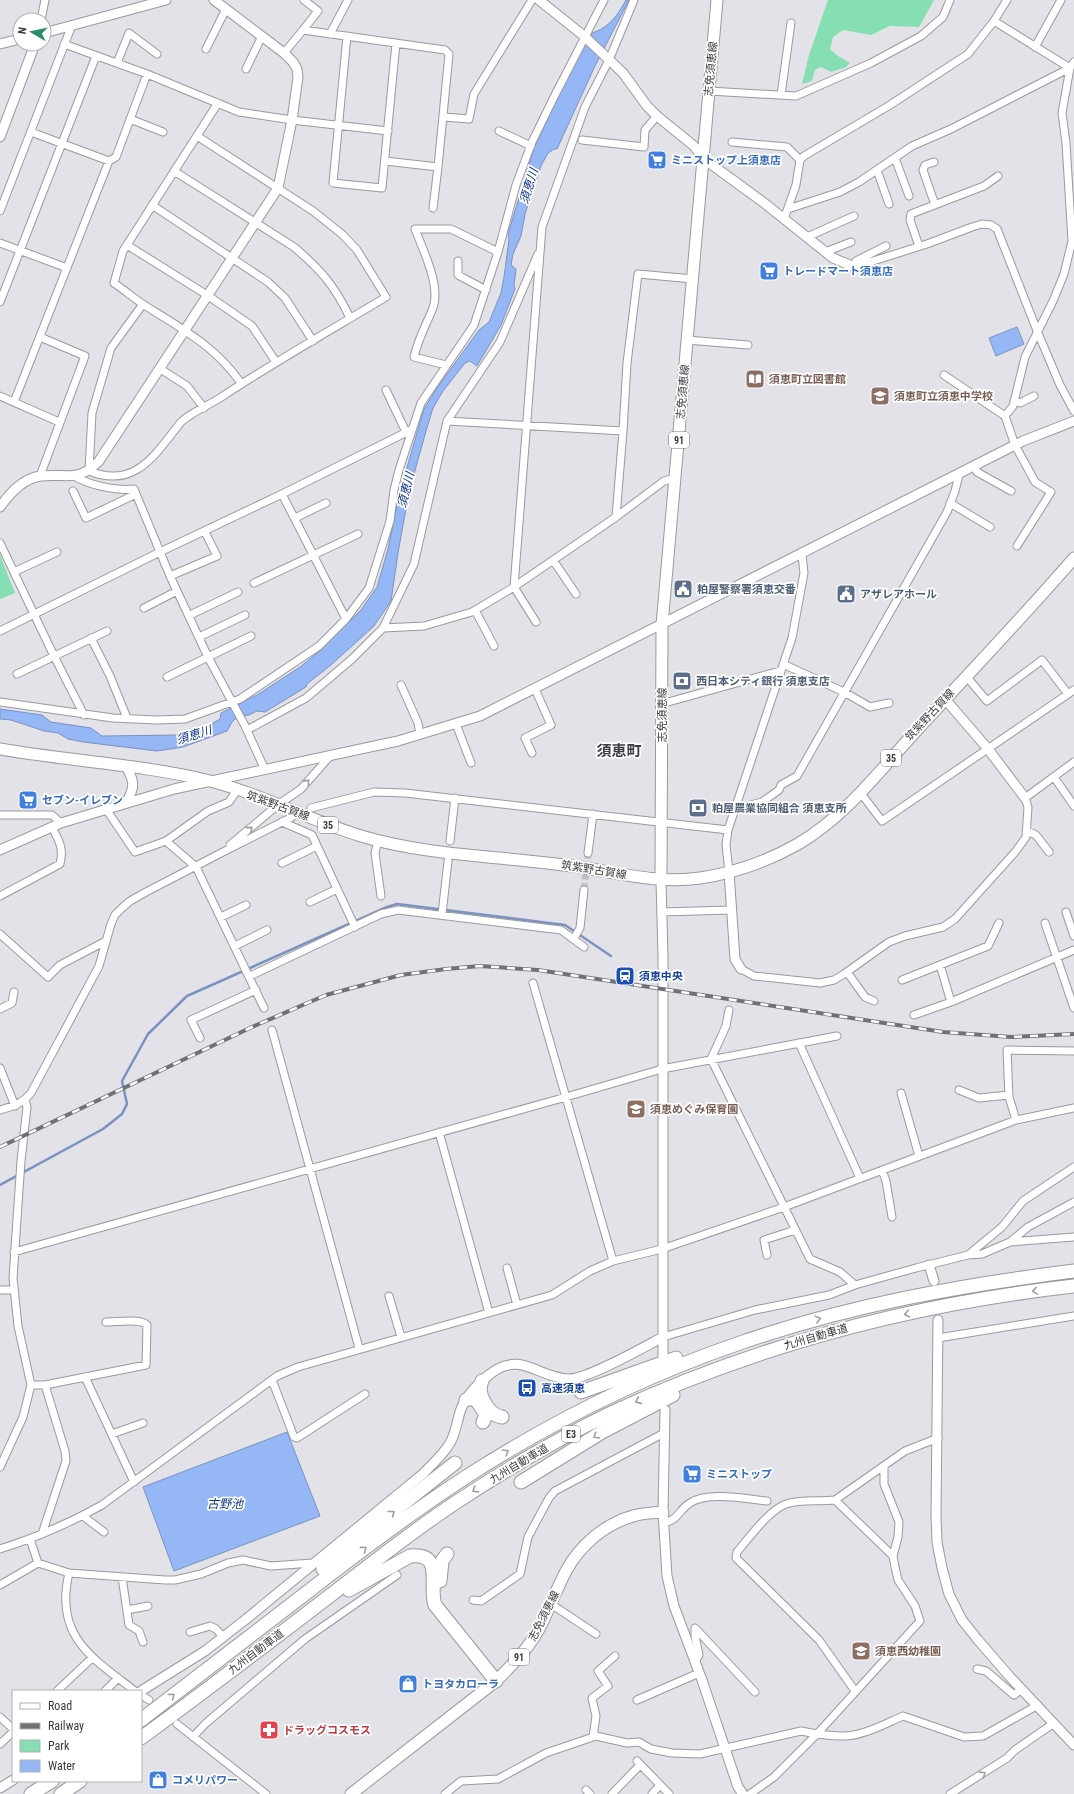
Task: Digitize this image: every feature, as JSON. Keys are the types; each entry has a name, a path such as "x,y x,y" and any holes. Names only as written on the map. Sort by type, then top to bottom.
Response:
{"highway":[{"name":"九州自動車道","path":"142,1719 361,1551 443,1492 569,1416 642,1381 705,1355 795,1325 943,1290 1074,1271"},
{"name":"九州自動車道","path":"142,1737 452,1504 545,1448 610,1414 678,1384 748,1357 823,1334 942,1307 1040,1290 1074,1286"},
{"path":"581,1392 715,1345 795,1325"},
{"path":"521,1482 602,1432 648,1407 726,1370 823,1334"},
{"path":"482,1381 480,1392 492,1412 502,1416"},
{"path":"466,1400 471,1398 477,1401 486,1415 483,1422"},
{"path":"269,1622 336,1559 455,1464"},
{"path":"447,1554 443,1558 441,1566 439,1590 440,1602 496,1681"},
{"path":"214,1684 236,1672 357,1586 410,1556 416,1555 426,1557 432,1564 432,1593 438,1610 496,1681"},
{"path":"31,1794 50,1782"},
{"path":"61,1794 79,1782"}],"main road":[{"name":"志免須恵線","path":"661,880 662,625 717,0"},
{"name":"筑紫野古賀線","path":"0,749 160,770 210,782 279,804 334,827 378,841 430,851 579,867 661,880 699,878 729,872 780,853 801,842 826,825 860,792 966,676 1020,620 1074,558"},
{"name":"志免須恵線","path":"352,1794 496,1681 531,1643 566,1571 576,1555 586,1545 607,1528 620,1520 634,1515 663,1517"}],"street":[{"path":"43,12 45,0"},
{"path":"52,31 166,0"},
{"path":"0,507 12,491 28,480 40,476 74,476 89,471 99,460 158,368 278,188 292,120 298,77 297,69 293,62 284,53 214,0"},
{"path":"284,53 318,11 304,0"},
{"path":"330,34 348,0"},
{"path":"444,117 469,119 474,94 532,0"},
{"path":"539,0 587,38 623,72 647,106 694,146 704,159 840,262 854,266 870,262 982,224 991,225 997,229 1060,385 1074,410"},
{"path":"0,702 84,714 126,718 157,720 185,719 234,703 318,646 346,619 369,588 390,522 394,490 408,431 421,403 474,325 498,252 516,185 531,146 587,38 604,0"},
{"path":"536,622 514,587 542,227 585,107 609,60 634,0"},
{"path":"709,90 796,96 871,63 921,36 942,18 950,0"},
{"path":"784,219 796,185 800,160 804,156 890,105 968,54 994,21 1007,0"},
{"path":"1035,47 1061,0"},
{"path":"206,49 226,9"},
{"path":"994,21 1035,47 1072,65"},
{"path":"781,95 791,23"},
{"path":"0,212 72,25"},
{"path":"303,30 445,50 449,54 444,117 433,208"},
{"path":"117,63 129,33 157,54"},
{"path":"246,69 262,36"},
{"path":"347,36 333,183 382,188 396,43"},
{"path":"0,44 12,41"},
{"path":"64,44 147,74 239,112 338,126 388,131"},
{"path":"0,137 32,52"},
{"path":"0,302 96,56"},
{"path":"788,209 840,192 877,170 912,146 951,129 1072,65"},
{"path":"1005,416 1013,406 1025,357 1038,333 1064,274 1072,240 1067,148 1062,113 1072,65"},
{"path":"14,402 109,161 116,157 147,74"},
{"path":"218,103 123,251 114,283 143,304 184,329 230,367 241,383"},
{"path":"582,140 644,147 645,130 657,116"},
{"path":"130,119 163,132"},
{"path":"499,131 531,146"},
{"path":"31,132 109,161"},
{"path":"89,471 99,475 114,476 136,471 149,462 181,422 241,383 386,297 357,250 343,235 313,211 196,136"},
{"path":"732,142 787,147 800,160"},
{"path":"895,158 909,196"},
{"path":"385,161 438,167"},
{"path":"934,162 925,165 923,170 935,205"},
{"path":"877,170 889,204"},
{"path":"174,171 294,248 311,262 326,278 341,298 350,318"},
{"path":"919,246 910,220 912,214 984,186 998,176"},
{"path":"152,205 268,282 285,298 313,341"},
{"path":"807,237 854,216"},
{"path":"446,365 414,357 417,342 434,307 435,285 415,229 451,228 498,252"},
{"path":"825,252 851,242"},
{"path":"0,243 67,268"},
{"path":"127,245 207,295 252,326 276,362"},
{"path":"854,266 856,261 886,246"},
{"path":"246,728 306,698 352,659 383,628 414,564 447,421 500,342 540,247"},
{"path":"458,261 458,275 486,290"},
{"path":"616,517 627,363 638,274 693,279"},
{"path":"89,471 92,413 111,348 143,304"},
{"path":"40,337 85,356 40,476"},
{"path":"687,340 748,345"},
{"path":"158,368 187,386 204,408"},
{"path":"944,375 1005,416 1015,446 1035,482 1051,492 1017,546"},
{"path":"386,390 408,431"},
{"path":"0,396 59,422"},
{"path":"1014,401 1020,403 1034,396"},
{"path":"447,421 623,431"},
{"path":"0,850 61,823 174,789 398,741 480,716 802,555 974,466 1015,446 1074,421"},
{"path":"0,631 408,431"},
{"path":"974,466 977,472 1011,491"},
{"path":"736,809 762,802 779,790 781,786 797,776 950,503 959,475"},
{"path":"74,476 82,481 125,490 134,489 170,576 190,615 208,657 234,703 265,770"},
{"path":"383,628 424,626 475,610 514,587 616,517 664,481 676,478"},
{"path":"73,491 86,518 136,494"},
{"path":"282,494 346,619"},
{"path":"295,518 326,503"},
{"path":"950,503 990,527"},
{"path":"170,576 217,556 204,532"},
{"path":"254,582 358,534"},
{"path":"0,543 54,656 84,714"},
{"path":"14,572 57,552"},
{"path":"802,555 804,573 792,638 728,830 726,845 735,959 741,969 754,976 820,983 834,980 889,942 904,936 943,927 955,919 1016,851 1026,837 1028,807 1025,798 988,749 945,699"},
{"path":"553,560 576,594"},
{"path":"144,608 177,591"},
{"path":"190,615 238,592"},
{"path":"475,610 494,646"},
{"path":"199,637 245,615"},
{"path":"17,674 107,631"},
{"path":"167,677 252,636"},
{"path":"91,638 110,676 126,718"},
{"path":"860,792 882,822 1071,692 1042,660 987,701 966,676"},
{"path":"661,704 781,668 844,692 870,707 889,703"},
{"path":"401,685 418,723 420,735"},
{"path":"532,752 525,738 551,725 535,689"},
{"path":"456,724 471,763"},
{"path":"220,853 279,804 301,789 331,755"},
{"path":"1025,798 1074,762"},
{"path":"126,766 134,782 126,803"},
{"path":"1054,777 1074,806"},
{"path":"106,809 135,852 166,841 208,811 229,802 236,790"},
{"path":"311,808 374,792 405,793 728,830"},
{"path":"450,841 455,798"},
{"path":"588,853 593,814"},
{"path":"0,816 52,815 61,823"},
{"path":"0,1110 15,1106 25,1100 31,1093 99,966 115,915 126,904 146,892 292,817"},
{"path":"282,822 312,835 355,927"},
{"path":"0,896 60,864 62,854 60,842 52,827"},
{"path":"1027,830 1036,835 1049,852"},
{"path":"166,841 196,867 250,976 264,1008"},
{"path":"378,841 375,853 381,896"},
{"path":"282,863 317,846"},
{"path":"442,914 448,861"},
{"path":"661,880 663,958 662,1357"},
{"path":"310,902 337,889"},
{"path":"574,938 580,928 584,890"},
{"path":"221,917 246,905"},
{"path":"250,976 390,911 408,910 561,930 574,938 584,947"},
{"path":"661,912 731,910"},
{"path":"1066,912 1074,936"},
{"path":"902,980 988,946 999,923"},
{"path":"1045,924 1073,1004"},
{"path":"235,946 267,930"},
{"path":"0,934 48,977 60,965 106,941"},
{"path":"914,1014 951,1002 1074,950"},
{"path":"940,965 951,1002"},
{"path":"847,972 865,997 874,1001"},
{"path":"533,983 613,1261"},
{"path":"200,1038 191,1020 256,990"},
{"path":"0,1008 12,1003 14,992"},
{"path":"711,1059 726,1026 729,1010"},
{"path":"272,1030 359,1348"},
{"path":"14,1252 662,1069 674,1068 711,1059 837,1036"},
{"path":"799,1043 860,1178"},
{"path":"1016,1120 1009,1095 1007,1050 1074,1051"},
{"path":"711,1059 810,1259 840,1272 854,1285"},
{"path":"0,1068 15,1106"},
{"path":"959,1090 979,1098 1009,1095"},
{"path":"901,1093 919,1156"},
{"path":"0,1467 24,1417 31,1385 18,1326 14,1290 14,1252 27,1107 25,1100"},
{"path":"0,1549 42,1534 83,1516 102,1505 272,1380 298,1367 359,1348 489,1313 552,1294 590,1272 613,1261 662,1249 784,1207 1016,1120 1074,1108"},
{"path":"439,1132 489,1313"},
{"path":"968,1255 1002,1227 1023,1201 1074,1167"},
{"path":"882,1170 886,1181 892,1217"},
{"path":"142,1690 204,1651 223,1637 424,1473 444,1453 451,1442 466,1400 482,1381 500,1367 516,1363 525,1364 559,1377 570,1379 585,1376 663,1337 755,1310 830,1295 854,1285 968,1255 982,1254 1010,1242 1028,1227 1074,1202"},
{"path":"767,1255 764,1240 795,1230"},
{"path":"1010,1242 1074,1237"},
{"path":"929,1265 934,1281"},
{"path":"507,1268 517,1305"},
{"path":"0,1290 14,1290"},
{"path":"389,1296 401,1337"},
{"path":"938,1338 1074,1316"},
{"path":"938,1320 937,1542 949,1594 962,1620 978,1640 1074,1745"},
{"path":"31,1385 45,1385 146,1365 147,1324 145,1322 138,1321 106,1322"},
{"path":"86,1377 134,1482"},
{"path":"272,1380 294,1437 297,1438 365,1394"},
{"path":"42,1534 66,1461 65,1451 45,1385"},
{"path":"665,1410 663,1517 667,1576 674,1606 699,1673 724,1748 738,1786 743,1794"},
{"path":"112,1434 143,1423"},
{"path":"473,1600 481,1601 520,1574 528,1537 549,1498 555,1491 664,1433"},
{"path":"855,1690 819,1640 736,1558 737,1552 778,1508 794,1503 835,1500 905,1451 938,1438"},
{"path":"750,1794 774,1777 817,1734 855,1690 920,1621 915,1606 898,1580 893,1556 899,1522 884,1484 884,1467"},
{"path":"663,1517 672,1521 690,1503 701,1499 716,1497 767,1501"},
{"path":"835,1500 893,1556"},
{"path":"83,1516 104,1532"},
{"path":"30,1539 38,1563"},
{"path":"0,1584 38,1563 70,1573 175,1580 201,1574 228,1563 243,1560 271,1566 313,1563"},
{"path":"70,1573 65,1591 70,1624 81,1646 92,1658 134,1690"},
{"path":"193,1737 205,1724 306,1639 397,1574"},
{"path":"122,1577 129,1625 139,1631 143,1642"},
{"path":"551,1604 596,1634"},
{"path":"127,1610 148,1606"},
{"path":"190,1632 210,1626 216,1629 223,1637"},
{"path":"695,1662 699,1655 695,1628 755,1692"},
{"path":"593,1737 596,1716 592,1698 608,1686 598,1671 615,1656"},
{"path":"58,1690 92,1658"},
{"path":"977,1669 986,1671 1014,1695 1022,1689"},
{"path":"637,1700 699,1673"},
{"path":"106,1690 118,1678"},
{"path":"142,1696 149,1700"},
{"path":"445,1794 461,1781 498,1779 546,1753 596,1736 627,1743 639,1742 651,1749 672,1754 700,1754 801,1731 817,1734 853,1735 903,1716 964,1737 974,1738 983,1736 1038,1705"},
{"path":"0,1716 12,1730"},
{"path":"950,1794 1007,1758 1015,1750 1054,1723"},
{"path":"177,1724 266,1794"},
{"path":"0,1744 12,1732"},
{"path":"612,1794 639,1763 669,1794"},
{"path":"0,1788 12,1781"},
{"path":"652,1794 660,1785"}],"green space":[{"path":"828,0 934,0 919,27 890,26 871,35 843,30 833,37 830,49 850,63 846,67 831,72 821,67 815,70 812,81 802,84 809,55"},
{"path":"0,555 15,593 0,599"}],"water":[{"name":"須恵川","path":"626,0 629,0 595,66 557,149 554,149 548,153 541,166 525,214 521,236 513,254 511,265 516,269 515,289 501,325 477,366 470,361 465,363 443,391 433,408 409,492 391,601 374,626 332,664 307,684 306,687 265,712 257,711 235,719 227,731 183,747 157,751 83,742 68,739 58,733 44,731 11,720 0,719 0,709 42,715 51,722 91,728 102,736 178,735 203,729 220,719 221,713 257,695 300,667 322,649 361,610 377,587 388,549 400,491 424,409 437,388 479,330 489,322 501,293 509,239 508,234 534,148 588,34 601,29 611,22"},
{"path":"1017,327 1024,344 996,356 989,338"},
{"name":"古野池","path":"287,1432 320,1516 174,1571 143,1487"}],"waterway":[{"path":"0,1185 103,1129 122,1114 127,1104 122,1081 148,1034 187,996 387,907 397,904 565,925 611,956"}],"tunnel":[{"path":"584,890 588,853"}],"railway":[{"path":"0,1147 252,1027 326,995 401,975 446,969 480,966 538,970 943,1032 1011,1037 1074,1034"}],"place":[{"name":"ミニストップ上須恵店","path":"657,160"},
{"name":"トレードマート須恵店","path":"769,271"},
{"name":"須恵町立図書館","path":"755,379"},
{"name":"須恵町立須恵中学校","path":"880,396"},
{"name":"粕屋警察署須恵交番","path":"683,589"},
{"name":"アザレアホール","path":"846,594"},
{"name":"西日本シティ銀行 須恵支店","path":"682,681"},
{"name":"セブン-イレブン","path":"28,800"},
{"name":"粕屋農業協同組合 須恵支所","path":"698,808"},
{"name":"須恵中央","path":"625,976"},
{"name":"須恵めぐみ保育園","path":"636,1109"},
{"name":"高速須恵","path":"527,1388"},
{"name":"ミニストップ","path":"692,1474"},
{"name":"須恵西幼稚園","path":"861,1651"},
{"name":"トヨタカローラ","path":"408,1684"},
{"name":"ドラッグコスモス","path":"269,1730"},
{"name":"コメリパワー","path":"158,1780"}],"district":[{"name":"須恵町","path":"619,751"}]}
